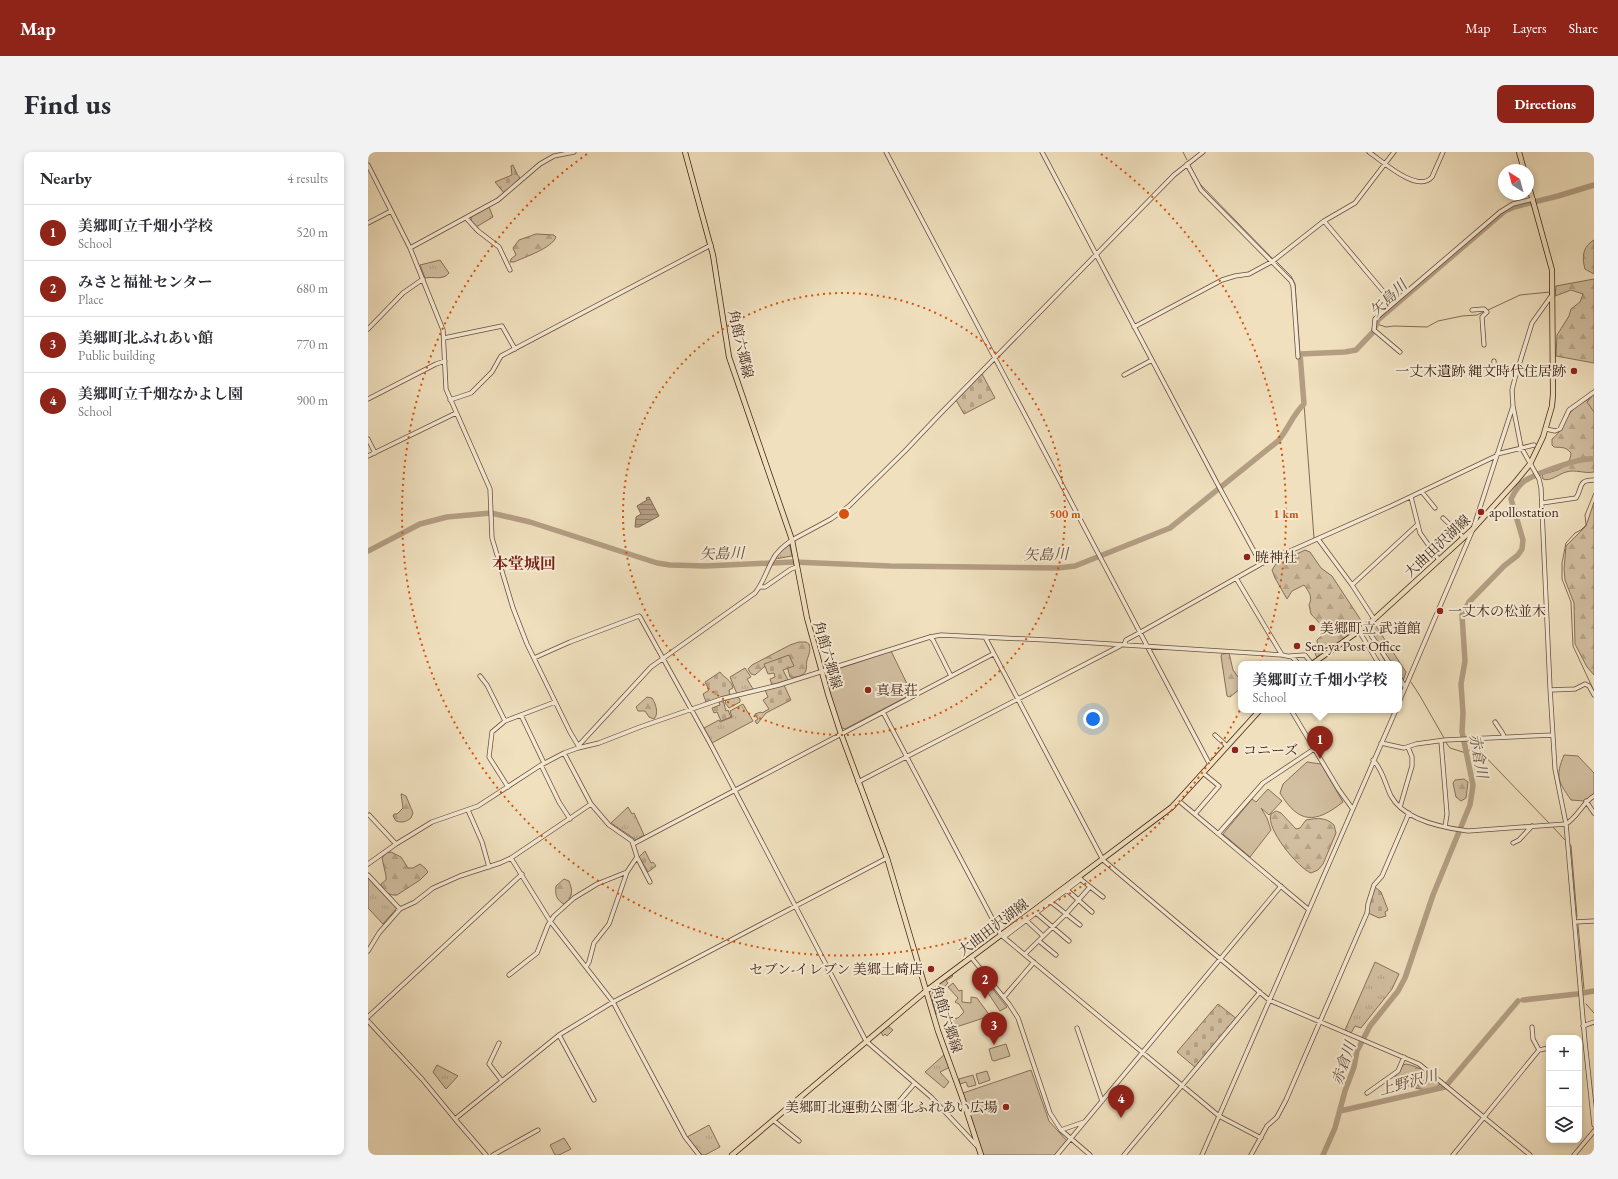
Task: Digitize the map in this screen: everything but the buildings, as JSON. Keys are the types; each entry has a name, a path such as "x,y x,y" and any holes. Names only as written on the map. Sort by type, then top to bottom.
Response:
{"main road":[{"name":"角館六郷線","path":"685,152 711,244 730,357 792,540 807,618 821,672 858,782 888,858 938,1031 981,1155"},
{"path":"1519,152 1522,164"},
{"name":"大曲田沢湖線","path":"1316,661 1374,619 1473,529 1530,464 1546,429 1552,406 1553,394 1552,270 1533,201"},
{"name":"大曲田沢湖線","path":"732,1155 926,991 971,957 1003,936 1179,801 1257,713"}],"street":[{"path":"410,248 498,200 540,164 554,156 574,152"},
{"path":"886,152 1210,765"},
{"path":"1042,152 1261,564"},
{"path":"579,747 651,667 746,600 760,587 772,560 778,552 792,540 831,519 849,506 1186,164 1203,152"},
{"path":"1369,152 1407,179 1426,182 1432,177 1443,152"},
{"path":"1134,327 1222,280 1249,274 1274,260 1324,221 1355,203 1394,152"},
{"path":"1186,164 1201,190 1274,260 1288,277 1293,286 1298,357"},
{"path":"368,165 410,248 443,330 445,381 450,400 490,489 492,538 513,608 534,658 570,732 579,747"},
{"path":"1400,352 1375,331 1375,319 1500,212 1513,204 1533,201"},
{"path":"368,223 391,211"},
{"path":"466,218 478,231 500,247 510,270"},
{"path":"1324,221 1393,303"},
{"path":"450,400 471,393 492,372 501,356 711,244"},
{"path":"368,329 403,293 423,280"},
{"path":"1552,295 1532,323 1512,390 1513,406 1521,447 1539,479 1541,488 1550,690 1556,778 1566,824 1583,1026 1594,1125"},
{"path":"1472,310 1486,311 1482,317 1484,345"},
{"path":"444,338 502,326 515,349"},
{"path":"1124,375 1152,360"},
{"path":"368,399 436,364 445,361"},
{"path":"1494,361 1494,366 1517,372"},
{"path":"1546,429 1555,431 1560,429 1568,410 1594,392"},
{"path":"1402,694 1473,529 1513,406"},
{"path":"368,456 456,413"},
{"path":"368,439 375,453"},
{"path":"858,782 1122,645 1126,640 1261,564 1422,492 1497,455 1521,447 1534,445"},
{"path":"1542,503 1576,498 1582,483 1594,480"},
{"path":"1422,492 1435,508"},
{"path":"1411,497 1417,525 1424,540 1439,560"},
{"path":"1443,518 1463,537"},
{"path":"1352,585 1417,525"},
{"path":"1318,539 1352,585 1374,619"},
{"path":"760,587 765,587 791,569 797,567"},
{"path":"1236,578 1282,655"},
{"path":"534,658 570,642 639,616 664,657 866,1041 931,1097 978,1146"},
{"path":"1365,626 1388,661"},
{"path":"1359,631 1377,661"},
{"path":"368,864 396,844 432,822 478,806 542,764 579,747 599,743 721,699 779,685 930,637 941,635 985,637 1282,655 1292,658 1296,661"},
{"path":"930,637 933,640 951,676"},
{"path":"985,637 1103,860 1269,1000 1419,1064 1530,1155"},
{"path":"633,844 993,654"},
{"path":"1287,656 1305,655 1310,661"},
{"path":"480,676 487,684 506,721"},
{"path":"1402,681 1406,687"},
{"path":"1550,690 1575,689 1585,684 1589,686 1594,696"},
{"path":"508,787 489,757 490,735 494,728 506,721 555,702"},
{"path":"883,712 1003,936 1219,1116 1260,1138"},
{"path":"1293,713 1339,790 1352,808"},
{"path":"1202,1155 1395,713"},
{"path":"521,715 559,802 570,818"},
{"path":"1495,722 1504,737"},
{"path":"1215,735 1227,746"},
{"path":"1381,743 1404,748 1416,744 1443,741 1553,735"},
{"path":"1443,741 1447,814 1445,827"},
{"path":"1400,807 1412,766 1412,757 1408,747"},
{"path":"1218,834 1263,783 1314,748"},
{"path":"564,754 591,804 609,825 628,837 633,844 637,857 650,882"},
{"path":"1374,760 1394,801 1400,807 1429,823 1454,830 1468,831 1566,824 1571,821 1586,801 1594,796"},
{"path":"1195,814 1219,786 1203,773"},
{"path":"1179,801 1308,909"},
{"path":"1586,801 1594,813"},
{"path":"368,951 379,933 400,909 415,902 433,888 460,876 511,858 591,804"},
{"path":"468,810 482,842 489,867"},
{"path":"1251,1155 1267,1126 1277,1117 1283,1106 1367,913 1368,904 1374,885 1382,876 1409,813"},
{"path":"369,815 396,844"},
{"path":"1513,843 1519,840 1532,826"},
{"path":"586,967 589,962 594,943 609,924 627,872 637,857"},
{"path":"511,858 550,921 613,1002 685,1137 699,1155"},
{"path":"455,1119 559,1035 613,1002 888,858"},
{"path":"509,976 537,953 550,921 574,898 597,884 627,872"},
{"path":"368,1017 522,874"},
{"path":"368,875 400,909"},
{"path":"1003,936 1067,890 1080,878 1102,896"},
{"path":"1057,1155 1281,886"},
{"path":"1024,954 1066,914 1090,887"},
{"path":"1067,890 1092,912"},
{"path":"1051,902 1080,925"},
{"path":"1036,913 1069,941"},
{"path":"1026,920 1043,936"},
{"path":"1575,922 1594,921"},
{"path":"1039,941 1056,955"},
{"path":"971,957 1004,997 1018,1018 1050,1113 1061,1130 1090,1155"},
{"path":"1004,997 1034,962"},
{"path":"1124,1155 1260,992"},
{"path":"368,1021 422,1079 486,1155"},
{"path":"1583,1026 1594,1022"},
{"path":"1532,1027 1534,1039 1539,1050"},
{"path":"1078,1028 1102,1101"},
{"path":"559,1035 594,1100"},
{"path":"499,1043 489,1064 502,1081"},
{"path":"1453,1155 1539,1050 1546,1049"},
{"path":"1367,1093 1398,1071 1404,1057"},
{"path":"1589,1075 1594,1074"},
{"path":"896,1105 915,1083"},
{"path":"773,1120 799,1142"},
{"path":"1061,1130 1085,1122"},
{"path":"493,1155 526,1135 538,1130"},
{"path":"1574,1155 1594,1131"}],"green space":[{"path":"513,165 520,178 504,193 495,182 512,175 511,166"},
{"path":"489,207 493,217 476,227 471,222 471,217"},
{"path":"536,234 554,235 556,237 544,248 514,262 510,262 516,255 513,248 519,240"},
{"path":"1594,240 1594,274 1585,269 1583,257 1585,249"},
{"path":"440,260 449,273 441,278 425,278 420,265"},
{"path":"1594,279 1594,363 1556,356 1557,335 1569,316 1571,309 1580,302 1583,294 1571,290 1555,296 1556,286"},
{"path":"982,374 995,398 964,414 956,400"},
{"path":"1594,394 1594,412 1587,402"},
{"path":"1594,396 1594,472 1570,471 1552,479 1543,479 1542,476 1544,474 1562,468 1570,458 1571,453 1565,448 1554,447 1552,445 1552,439 1558,433 1572,410"},
{"path":"1594,502 1594,675 1587,667 1575,644 1574,603 1565,580 1564,569 1566,546 1586,526"},
{"path":"789,545 792,556 775,559 780,552"},
{"path":"1305,550 1310,552 1321,568 1332,576 1364,625 1317,658 1311,643 1318,648 1317,640 1327,631 1311,614 1309,592 1304,585 1292,591 1287,599 1272,570 1276,564"},
{"path":"1374,623 1399,661 1385,661 1365,629"},
{"path":"799,642 806,642 809,644 810,649 804,674 797,677 790,677 785,659 764,667 755,675 751,674 748,669 752,665 790,645"},
{"path":"891,651 912,694 845,729 840,727 823,674"},
{"path":"1229,653 1233,670 1238,677 1238,690 1230,697 1227,696 1221,656 1222,654"},
{"path":"789,655 794,666 783,670 788,680 772,685 770,679 775,677 774,673 768,674 764,664"},
{"path":"1402,666 1406,672 1402,684"},
{"path":"745,668 751,677 747,679 753,689 737,694 730,677"},
{"path":"720,672 732,685 733,688 729,690 730,696 706,702 703,694 709,690 705,682"},
{"path":"784,685 791,700 766,713 757,724 755,721 758,719 755,714 762,713 769,709 763,700 768,697 765,690"},
{"path":"736,696 740,699 740,702 729,708 725,703 726,700"},
{"path":"647,697 652,698 656,706 657,712 654,719 649,717 645,711 638,711 636,707"},
{"path":"723,700 726,711 728,710 731,717 721,721 717,712 714,713 712,708 720,705 719,702"},
{"path":"743,704 753,721 712,743 704,728 719,720 720,722 732,717 730,711"},
{"path":"1564,755 1578,756 1594,773 1594,794 1584,801 1571,800 1559,779 1559,769"},
{"path":"1307,762 1321,764 1343,802 1324,814 1316,817 1308,817 1294,811 1280,793 1283,784"},
{"path":"1464,779 1468,782 1466,798 1461,801 1456,797 1453,783 1455,780"},
{"path":"1268,789 1282,801 1269,815 1261,808 1267,818 1271,830 1250,857 1223,834 1252,799 1256,802"},
{"path":"401,794 406,796 413,813 411,818 402,822 396,821 393,816 403,808"},
{"path":"628,807 632,814 634,813 644,835 636,840 611,823"},
{"path":"1276,811 1281,813 1296,829 1300,828 1306,820 1314,819 1325,819 1334,825 1336,833 1323,864 1318,870 1311,873 1305,870 1284,847 1270,820 1271,814"},
{"path":"645,851 651,863 653,862 656,866 648,872 639,857"},
{"path":"391,852 401,857 408,868 413,868 420,864 428,872 420,880 397,895 388,893 381,887 381,884 386,880 382,858 386,853"},
{"path":"368,877 397,908 383,924 368,908"},
{"path":"564,879 569,881 572,891 571,897 564,904 558,899 556,886"},
{"path":"1375,887 1381,892 1388,910 1385,912 1386,916 1379,918 1368,913 1369,904"},
{"path":"1375,962 1399,974 1392,989 1361,1028 1355,1026 1351,1033 1345,1030"},
{"path":"951,974 953,976 946,981 948,983 935,997 944,1006 941,1007 942,1011 936,1014 932,999 933,990"},
{"path":"953,983 959,991 962,990 962,1002 971,1003 971,997 977,998 990,1016 950,1029 947,1020 958,1018 964,1012 959,1004 955,1002 958,998 948,987"},
{"path":"992,988 1007,1007 1000,1011 986,992"},
{"path":"1218,1004 1237,1019 1196,1068 1177,1052"},
{"path":"888,1026 893,1030 887,1036 885,1034 883,1036 881,1032"},
{"path":"1006,1044 1010,1056 994,1061 992,1060 989,1049"},
{"path":"945,1054 950,1067 940,1072 949,1082 944,1088 925,1072"},
{"path":"1406,1064 1425,1071 1434,1077 1440,1084 1432,1089 1424,1089 1397,1083 1395,1077 1403,1065"},
{"path":"437,1065 458,1076 446,1089 433,1072"},
{"name":"美郷町北運動公園 北ふれあい広場","path":"1031,1070 1049,1121 1067,1141 1055,1155 983,1155 963,1093"},
{"path":"987,1071 990,1080 979,1084 976,1074"},
{"path":"973,1075 976,1085 968,1087 966,1082 960,1084 959,1079"},
{"path":"709,1125 720,1147 705,1155 702,1155 687,1137"},
{"path":"564,1138 571,1149 559,1155 555,1155 550,1145"}],"shaded area":[{"path":"649,497 659,516 639,527 635,527 636,517 641,514 637,506"}],"waterway":[{"path":"1183,152 1187,160"},
{"path":"1200,184 1273,259"},
{"name":"矢島川","path":"368,551 420,524 447,517 491,513 530,522 657,563 670,565 706,566 793,562 890,566 1058,568 1075,566 1170,528 1278,441 1304,404 1300,354 1345,352 1356,350 1373,332 1378,320 1505,211 1514,207 1594,185"},
{"path":"1276,261 1291,276 1295,284 1300,354"},
{"path":"1488,310 1520,295 1550,292"},
{"path":"1377,324 1386,327 1427,327 1438,321 1462,316 1477,315 1485,311"},
{"path":"1304,404 1314,538"},
{"name":"赤倉川","path":"1323,1155 1335,1128 1345,1091 1354,1067 1357,1051 1370,1026 1398,991 1405,978 1433,895 1470,805 1473,785 1462,732 1463,713 1461,684 1465,661 1462,615 1469,602 1504,566 1518,555 1522,549 1523,540 1511,499 1519,486 1526,480 1540,473 1580,460 1594,459"},
{"path":"1594,493 1585,515 1586,525 1575,533 1566,543 1562,563 1562,579 1571,602 1573,646 1594,691"},
{"path":"1383,650 1390,661"},
{"path":"1411,682 1444,738"},
{"path":"1445,741 1450,748 1466,753 1475,746 1550,824"},
{"path":"1552,826 1565,840"},
{"path":"1569,843 1571,846 1577,917"},
{"path":"1578,925 1584,989"},
{"name":"上野沢川","path":"1523,1000 1594,991"},
{"name":"上野沢川","path":"1340,1111 1445,1087 1518,1001"},
{"path":"1586,1004 1594,1013"}],"place":[{"name":"一丈木遺跡 縄文時代住居跡","path":"1574,371"},
{"name":"apollostation","path":"1481,512"},
{"name":"暁神社","path":"1247,557"},
{"name":"一丈木の松並木","path":"1440,611"},
{"name":"美郷町立 武道館","path":"1312,628"},
{"name":"Sen-ya Post Office","path":"1297,646"},
{"name":"真昼荘","path":"868,690"},
{"name":"コニーズ","path":"1235,750"},
{"name":"美郷町立千畑小学校","path":"1320,759"},
{"name":"セブン-イレブン 美郷土崎店","path":"931,969"},
{"name":"みさと福祉センター","path":"985,999"},
{"name":"美郷町北ふれあい館","path":"994,1045"},
{"name":"美郷町北運動公園 北ふれあい広場","path":"1006,1107"},
{"name":"美郷町立千畑なかよし園","path":"1121,1118"}],"district":[{"name":"本堂城回","path":"524,563"}]}
